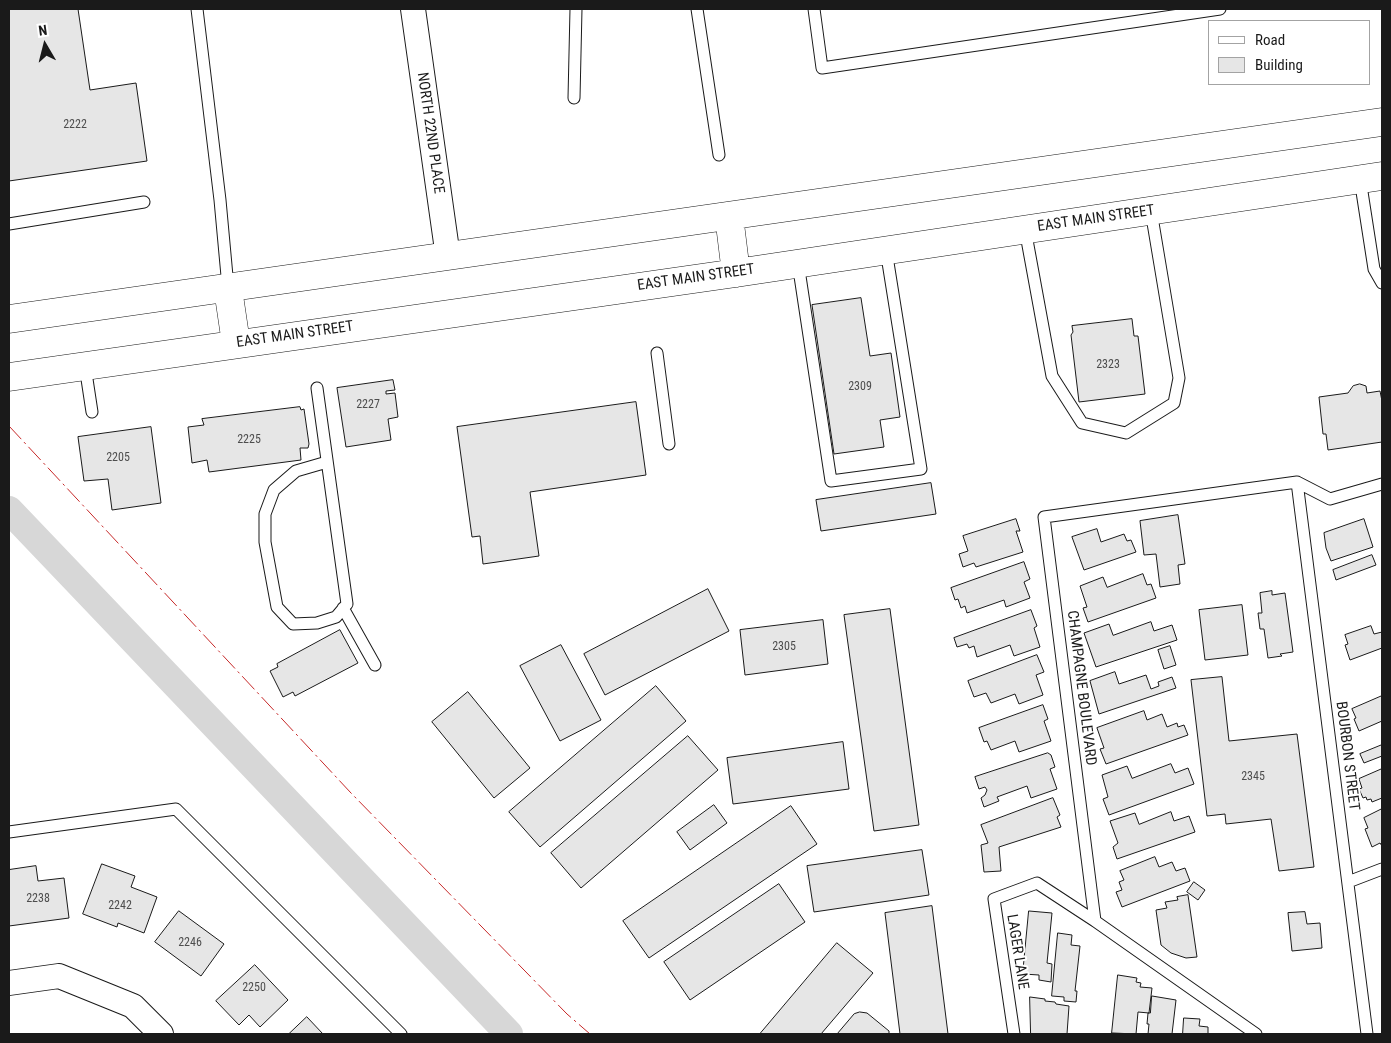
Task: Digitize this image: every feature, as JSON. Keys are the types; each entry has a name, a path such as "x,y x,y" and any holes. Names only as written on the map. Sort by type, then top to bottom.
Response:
{"main road":[{"path":"9,319 1382,122"},
{"name":"EAST MAIN STREET","path":"9,377 736,273 1371,177"},
{"path":"729,216 736,273"},
{"path":"228,289 236,344"}],"street":[{"name":"NORTH 22ND PLACE","path":"413,9 448,257"},
{"path":"9,983 59,976 133,1006 161,1034"}],"lane":[{"path":"197,9 220,200 228,289"},
{"path":"574,98 576,9"},
{"path":"697,9 719,155"},
{"path":"814,9 822,68 1220,9"},
{"path":"1371,177 1374,269 1382,282"},
{"path":"9,224 144,202"},
{"path":"1025,229 1052,376 1082,423 1126,433 1174,403 1179,378 1151,210"},
{"path":"798,263 831,481 921,469 886,250"},
{"path":"657,353 670,444"},
{"path":"85,366 92,412"},
{"path":"317,388 347,604 336,617 317,623 293,624 277,607 265,542 265,514 274,490 296,471 327,462"},
{"path":"1297,482 1330,499 1382,484"},
{"name":"BOURBON STREET","path":"1297,482 1367,1034"},
{"name":"CHAMPAGNE BOULEVARD","path":"1095,921 1044,517 1297,482"},
{"path":"343,608 375,666"},
{"path":"9,832 176,809 401,1034"},
{"path":"1348,882 1382,869"},
{"name":"LAGER LANE","path":"1014,1034 994,900 1038,883 1095,921"},
{"path":"1095,921 1256,1034"}],"building":[{"path":"9,9 78,9 90,90 136,83 147,161 9,181"},
{"path":"861,298 870,356 891,353 900,417 880,420 884,447 834,454 812,305"},
{"path":"1132,319 1134,336 1138,336 1145,394 1079,402 1071,335 1073,332 1072,326"},
{"path":"393,380 395,390 386,391 386,394 395,393 398,417 388,419 391,440 346,447 337,388"},
{"path":"1360,384 1366,386 1367,393 1380,391 1382,401 1382,442 1328,450 1326,434 1323,434 1319,397 1348,393 1353,386"},
{"path":"636,402 646,475 530,492 539,556 483,564 480,536 472,537 457,427"},
{"path":"300,407 301,410 304,409 309,444 308,448 300,448 301,460 209,472 207,460 192,463 188,427 204,425 202,419"},
{"path":"151,427 161,503 112,510 108,479 84,481 78,437"},
{"path":"931,483 936,514 821,531 816,500"},
{"path":"1178,515 1185,564 1178,565 1180,584 1160,587 1156,554 1144,555 1140,521"},
{"path":"1016,519 1020,531 1016,531 1023,552 976,567 974,563 963,567 959,554 968,551 963,536"},
{"path":"1364,519 1373,547 1331,561 1326,548 1324,533"},
{"path":"1097,529 1101,542 1124,534 1127,541 1131,540 1136,552 1084,570 1072,537"},
{"path":"1372,555 1376,565 1336,580 1333,570"},
{"path":"1024,562 1030,579 1024,582 1030,598 1006,607 1004,600 967,613 965,606 961,608 958,599 955,600 951,588"},
{"path":"1143,574 1147,585 1151,584 1156,598 1088,622 1083,608 1087,607 1080,586 1103,577 1107,587"},
{"path":"708,589 729,631 605,695 584,654"},
{"path":"1272,591 1272,595 1285,593 1293,652 1268,658 1264,629 1260,629 1258,613 1262,613 1260,593"},
{"path":"1242,605 1248,655 1205,660 1199,610"},
{"path":"890,609 919,825 874,831 844,615"},
{"path":"1031,610 1037,626 1034,628 1040,647 1014,656 1010,645 977,657 974,646 969,648 967,644 957,647 954,638"},
{"path":"823,620 828,664 745,675 740,630"},
{"path":"1151,622 1154,631 1172,625 1177,640 1096,667 1084,633 1109,624 1113,635"},
{"path":"1371,626 1374,634 1382,632 1382,648 1350,660 1345,645 1348,644 1345,635"},
{"path":"340,630 358,663 295,696 293,692 283,697 270,671 278,667 277,664"},
{"path":"561,645 601,720 560,741 520,666"},
{"path":"1170,646 1176,665 1164,669 1158,650"},
{"path":"1037,655 1044,672 1036,675 1043,695 1019,704 1015,694 991,703 986,693 974,697 968,681"},
{"path":"1115,672 1119,684 1146,675 1151,689 1159,686 1158,682 1172,677 1176,688 1099,714 1090,681"},
{"path":"1222,677 1229,741 1297,734 1314,867 1279,871 1271,819 1226,824 1225,814 1207,816 1191,680"},
{"path":"656,686 686,721 540,847 509,812"},
{"path":"468,692 530,768 494,798 432,722"},
{"path":"1382,696 1382,721 1359,731 1352,709"},
{"path":"1043,705 1048,719 1044,721 1051,741 1019,752 1015,741 991,750 987,741 984,742 979,728"},
{"path":"1144,711 1147,720 1162,714 1167,727 1177,723 1178,727 1184,725 1188,735 1106,764 1100,749 1104,748 1097,728"},
{"path":"688,736 718,770 581,888 551,853"},
{"path":"843,742 849,789 733,804 727,758"},
{"path":"1382,745 1382,756 1364,763 1360,754"},
{"path":"1048,753 1051,755 1055,767 1050,769 1057,789 1031,798 1027,786 997,797 999,801 984,807 981,798 987,790 985,787 979,789 975,777"},
{"path":"1171,764 1175,773 1188,768 1194,784 1109,815 1103,799 1108,797 1102,775 1127,766 1132,778"},
{"path":"1382,769 1382,798 1372,802 1371,799 1363,798 1359,789 1362,788 1359,779"},
{"path":"1053,798 1060,815 1057,817 1061,827 999,847 1001,871 984,872 981,845 988,843 981,825"},
{"path":"714,805 727,823 690,850 677,832"},
{"path":"791,806 817,844 649,958 623,921"},
{"path":"1382,809 1382,846 1380,843 1372,847 1365,829 1368,828 1364,818"},
{"path":"1171,812 1174,821 1189,816 1195,832 1117,859 1113,847 1118,843 1110,821 1135,813 1139,824"},
{"path":"922,850 929,895 814,912 807,866"},
{"path":"1155,857 1159,867 1172,862 1176,871 1185,868 1190,881 1122,907 1116,892 1122,890 1119,882 1124,880 1120,871"},
{"path":"102,864 135,876 131,887 157,897 144,933 118,923 117,927 83,914"},
{"path":"36,866 38,881 64,878 69,918 9,926 9,870"},
{"path":"1194,882 1205,890 1198,900 1187,892"},
{"path":"779,884 805,922 690,1000 664,962"},
{"path":"1188,895 1197,957 1186,958 1171,953 1161,945 1156,910 1167,908 1165,902 1178,900 1177,897"},
{"path":"932,906 948,1034 900,1034 885,913"},
{"path":"179,911 224,944 201,976 155,942"},
{"path":"1029,911 1052,913 1047,963 1052,964 1051,982 1039,980 1039,975 1023,974"},
{"path":"1305,912 1307,924 1320,923 1322,948 1292,951 1288,913"},
{"path":"1058,933 1072,935 1071,945 1080,946 1075,991 1077,991 1076,1002 1064,1001 1064,997 1052,996"},
{"path":"837,943 873,973 821,1034 760,1034"},
{"path":"255,965 288,1000 260,1027 249,1015 239,1025 216,1001"},
{"path":"1118,975 1137,978 1136,982 1141,983 1140,987 1152,988 1149,1013 1138,1012 1136,1034 1112,1033"},
{"path":"1152,996 1176,1000 1172,1034 1148,1034 1148,1013 1150,1013"},
{"path":"1030,997 1069,1006 1067,1034 1031,1034"},
{"path":"860,1012 867,1013 889,1031 889,1034 837,1034 854,1014"},
{"path":"307,1017 323,1034 289,1034"},
{"path":"1184,1018 1200,1019 1199,1026 1208,1027 1208,1034 1183,1034"}],"waterway":[{"path":"9,510 509,1034"}],"power":[{"path":"9,426 351,793 567,1014 590,1034"}]}
